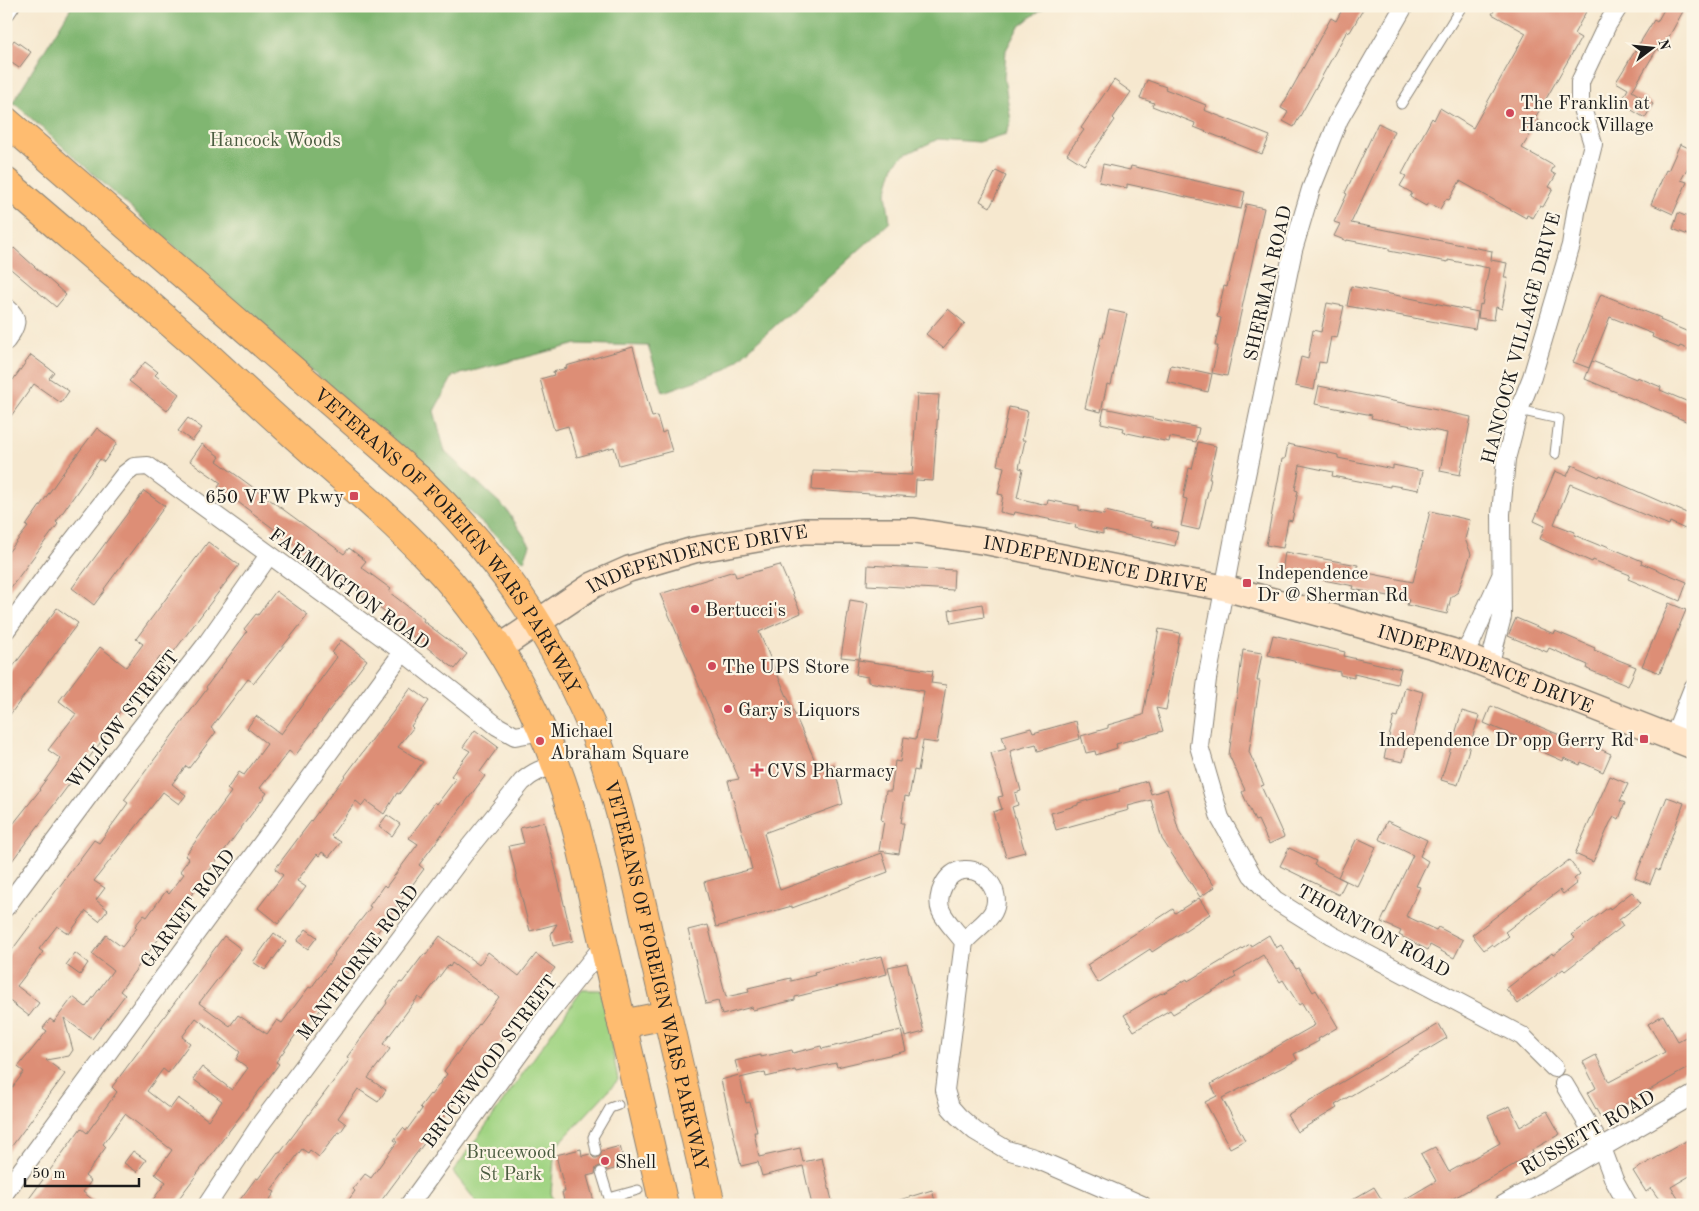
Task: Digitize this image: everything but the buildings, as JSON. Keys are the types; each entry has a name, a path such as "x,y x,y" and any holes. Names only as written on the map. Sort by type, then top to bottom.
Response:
{"highway":[{"name":"VETERANS OF FOREIGN WARS PARKWAY","path":"6,121 422,481 453,512 477,541 520,597 537,623 577,695 609,777 631,857 711,1205"},
{"name":"VETERANS OF FOREIGN WARS PARKWAY","path":"6,182 191,341 301,442 389,518 446,577 499,648 518,680 543,731 557,764 574,816 664,1205"},
{"path":"622,1024 667,1015"}],"main road":[{"name":"INDEPENDENCE DRIVE","path":"499,648 593,585 629,569 694,550 804,531 924,533 988,542 1225,588 1374,629 1462,656 1683,742"}],"street":[{"path":"6,12 10,6"},
{"name":"SHERMAN ROAD","path":"1225,588 1279,309 1307,202 1339,119 1404,6"},
{"name":"HANCOCK VILLAGE DRIVE","path":"1489,666 1502,617 1502,514 1506,459 1571,245 1576,212 1593,144 1580,102 1580,82 1607,26 1619,6"},
{"path":"6,307 15,314 16,320 6,341"},
{"name":"FARMINGTON ROAD","path":"6,630 125,474 134,467 148,466 403,652 509,734 515,736 543,731"},
{"name":"WILLOW STREET","path":"6,908 110,767 204,646 269,555"},
{"name":"HANCOCK VILLAGE DRIVE","path":"1462,656 1472,640 1502,573"},
{"name":"THORNTON ROAD","path":"1225,588 1207,679 1199,746 1220,818 1252,875 1275,900 1331,935 1522,1036 1554,1068"},
{"name":"GARNET ROAD","path":"6,1191 403,652"},
{"path":"1683,742 1693,688"},
{"name":"MANTHORNE ROAD","path":"207,1205 262,1122 516,788 530,774 557,764"},
{"path":"964,942 945,1090 950,1106 958,1116 975,1130 1007,1150 1034,1158 1142,1205"},
{"name":"BRUCEWOOD STREET","path":"409,1205 549,1013 604,945"},
{"path":"1564,1084 1602,1148 1614,1180 1628,1205"},
{"name":"RUSSETT ROAD","path":"1503,1205 1693,1095"}],"lane":[{"path":"1402,104 1462,6"},
{"path":"1520,410 1559,419 1555,454"},
{"path":"596,1152 593,1137 610,1108 618,1105"},
{"path":"601,1172 608,1198 638,1190"}],"green space":[{"name":"Hancock Woods","path":"72,6 1046,6 1019,26 1006,50 1004,78 1011,121 1006,134 979,142 938,139 903,156 894,165 886,193 890,222 726,370 663,392 648,346 577,344 453,376 434,411 445,452 506,509 530,545 524,561 13,102"},
{"name":"Brucewood St Park","path":"582,990 601,990 618,1080 555,1148 551,1193 555,1205 479,1205 453,1172"}],"place":[{"name":"The Franklin at Hancock Village","path":"1510,113"},
{"name":"650 VFW Pkwy","path":"354,496"},
{"name":"Independence Dr @ Sherman Rd","path":"1247,583"},
{"name":"Bertucci's","path":"695,609"},
{"name":"The UPS Store","path":"712,666"},
{"name":"Gary's Liquors","path":"728,709"},
{"name":"Independence Dr opp Gerry Rd","path":"1644,739"},
{"name":"Michael Abraham Square","path":"540,741"},
{"name":"CVS Pharmacy","path":"757,770"},
{"name":"Shell","path":"605,1161"}]}
